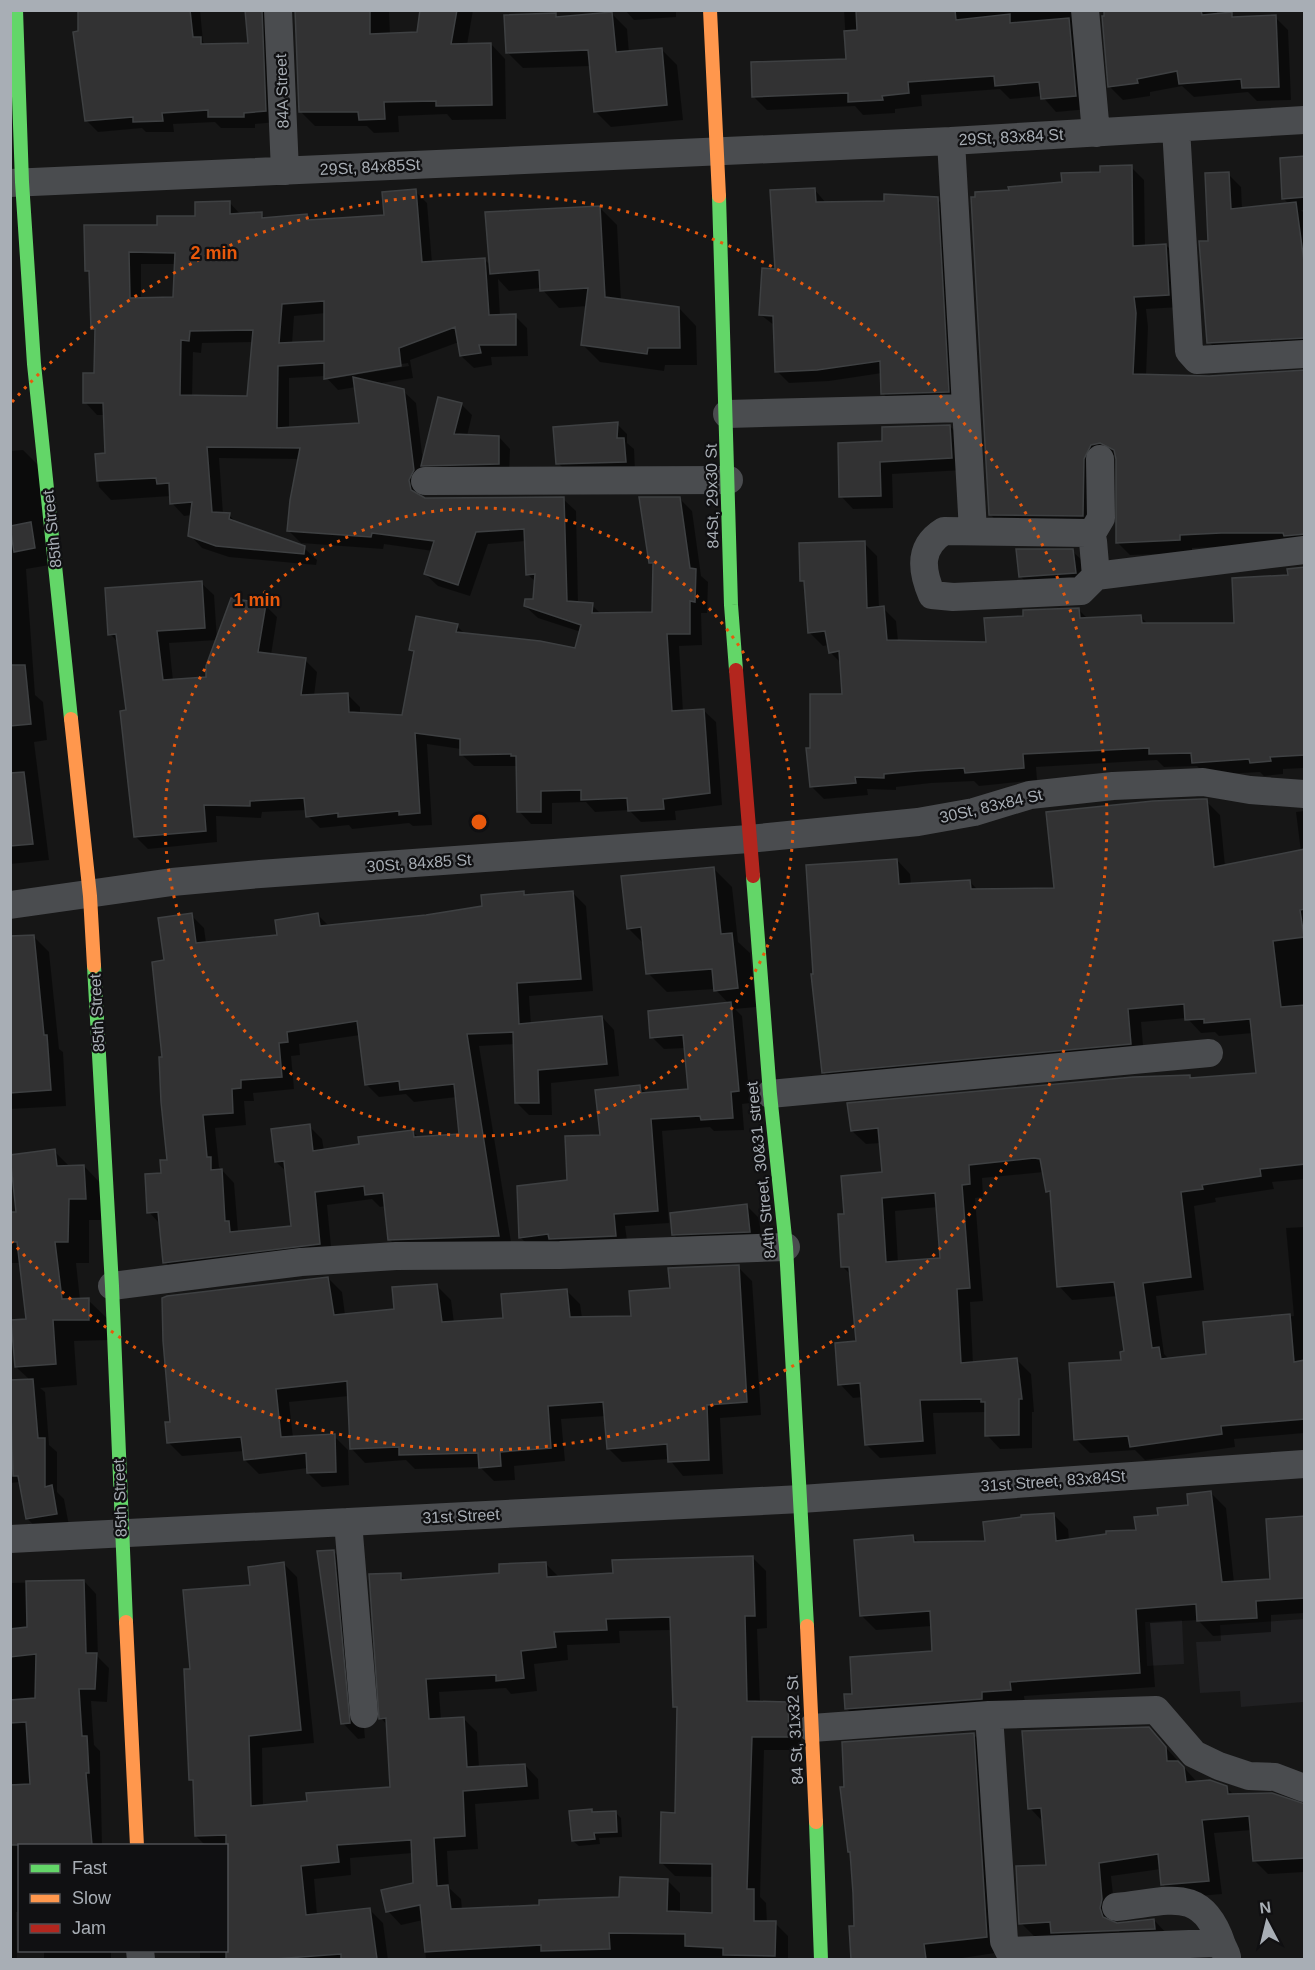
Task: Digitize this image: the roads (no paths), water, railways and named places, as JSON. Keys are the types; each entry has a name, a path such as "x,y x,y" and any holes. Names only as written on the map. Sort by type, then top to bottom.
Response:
{"main road":[{"name":"85th Street","path":"16,10 16,183 90,896 112,1286 121,1533 137,1844"},
{"name":"84St, 29x30 St","path":"710,10 718,151 731,605 749,839"},
{"name":"84th Street, 30&31 street","path":"749,839 770,1094 786,1247 801,1499"},
{"name":"84 St, 31x32 St","path":"801,1499 804,1614 812,1728 821,1959"}],"street":[{"name":"84A Street","path":"278,10 285,171"},
{"path":"1085,10 1096,132"},
{"name":"29St, 83x84 St","path":"718,151 951,141 1305,120"},
{"path":"1176,128 1189,351 1197,360 1305,354"},
{"path":"951,141 973,531"},
{"name":"29St, 84x85St","path":"16,183 718,151"},
{"path":"727,414 965,408"},
{"path":"1096,576 1091,535 1101,518 1100,459"},
{"path":"425,482 729,480"},
{"path":"1091,535 1087,533 944,531 933,538 925,549 926,580 932,595 953,597 1081,591 1096,576 1305,550"},
{"name":"30St, 83x84 St","path":"749,839 918,822 974,812 1030,795 1113,786 1203,782 1250,790 1305,794"},
{"name":"30St, 84x85 St","path":"10,905 90,896 172,882 260,874 749,839"},
{"path":"770,1094 1209,1053"},
{"path":"112,1286 301,1262 348,1259 786,1247"},
{"name":"31st Street, 83x84St","path":"801,1499 1305,1464"},
{"name":"31st Street","path":"10,1539 801,1499"},
{"path":"348,1522 364,1714"},
{"path":"812,1728 989,1715 1156,1710 1194,1754 1219,1766 1249,1776 1275,1777 1305,1788"},
{"path":"989,1715 1006,1948 1012,1952 1215,1943 1225,1953"},
{"path":"1116,1907 1190,1902 1208,1913 1220,1934 1225,1953"}]}
